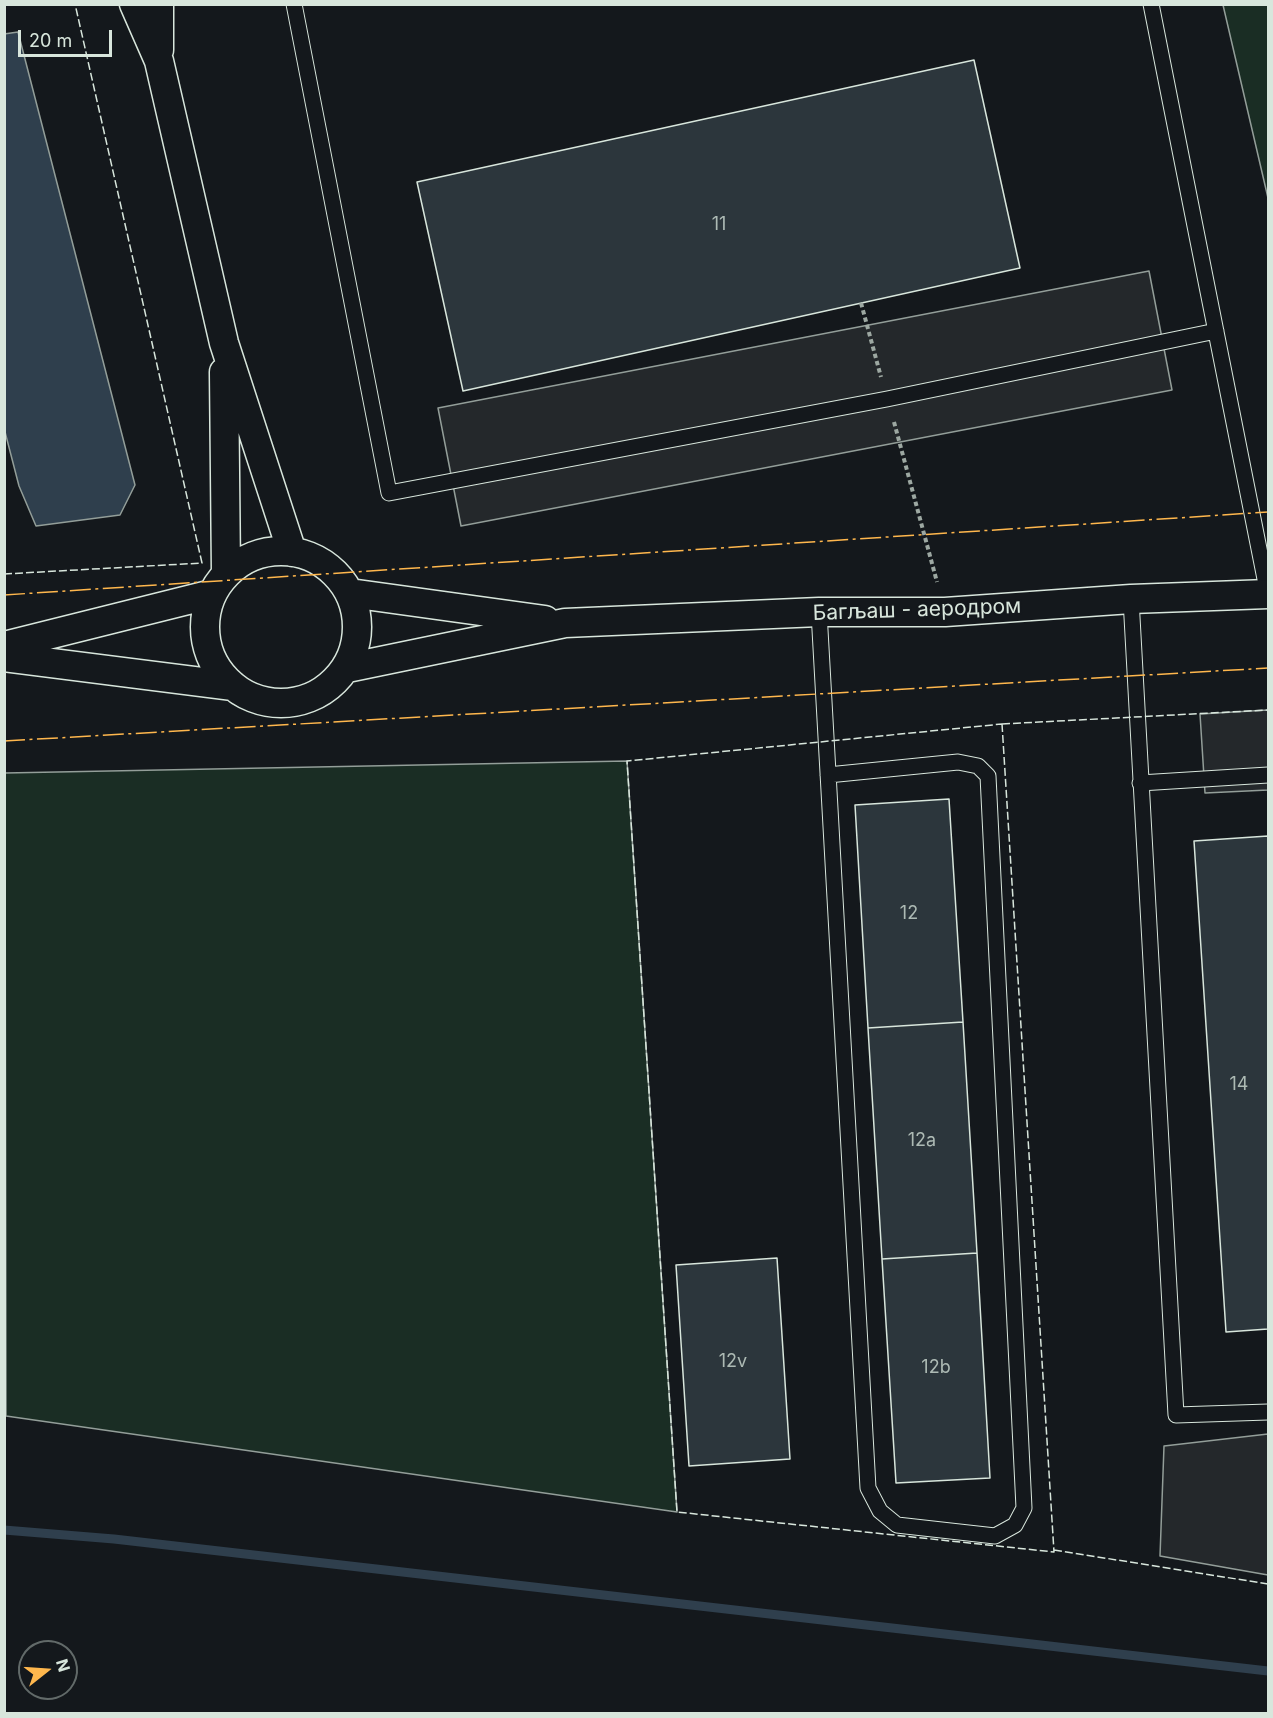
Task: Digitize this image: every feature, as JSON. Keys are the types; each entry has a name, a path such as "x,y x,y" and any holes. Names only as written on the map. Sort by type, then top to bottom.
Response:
{"street":[{"path":"134,4 159,61 224,343 292,552"},
{"path":"159,4 159,61"},
{"path":"4,646 219,584 246,560 268,552 292,552 315,559 335,573 350,592 357,617 356,644 346,668 329,687 307,700 281,704 255,699 233,686 216,666 206,642 206,617 219,584 224,343"},
{"name":"Багљаш - аеродром","path":"350,592 565,623"},
{"name":"Багљаш - аеродром","path":"346,668 565,623 819,612 945,612 1131,599 1268,594"},
{"path":"4,657 233,686"}],"lane":[{"path":"294,4 389,493 887,399 1216,331"},
{"path":"1150,4 1268,594"},
{"path":"1131,599 1176,1415 1269,1412"},
{"path":"819,612 828,775 868,1488 880,1510 897,1525 995,1536 1015,1525 1024,1508 988,776 978,766 958,762 828,775"},
{"path":"1140,783 1269,775"}],"path":[{"path":"861,303 945,612"}],"green space":[{"path":"1223,5 1268,5 1268,198"},
{"path":"627,761 677,1512 6,1416 5,773"}],"shaded area":[{"path":"1149,271 1172,390 461,526 438,408"},
{"path":"1268,710 1268,790 1205,793 1200,714"},
{"path":"1268,1434 1268,1575 1160,1556 1164,1446"}],"water":[{"path":"18,32 135,485 120,515 36,526 19,486 4,428 4,34"}],"building":[{"path":"974,60 1020,268 463,391 417,182"},
{"path":"949,799 963,1022 868,1028 855,805"},
{"path":"1268,836 1268,1329 1226,1332 1194,841"},
{"path":"963,1022 977,1253 882,1259 868,1028"},
{"path":"977,1253 990,1478 896,1483 882,1259"},
{"path":"777,1258 790,1459 689,1466 676,1265"}],"waterway":[{"path":"4,1530 114,1539 1268,1671"}],"fence":[{"path":"4,574 202,563 75,4"},
{"path":"1002,724 1268,710"},
{"path":"1002,724 1054,1552 677,1512 627,761 1002,724"},
{"path":"1054,1550 1268,1584"}],"power":[{"path":"4,595 1268,512"},
{"path":"4,741 1268,668"}]}
